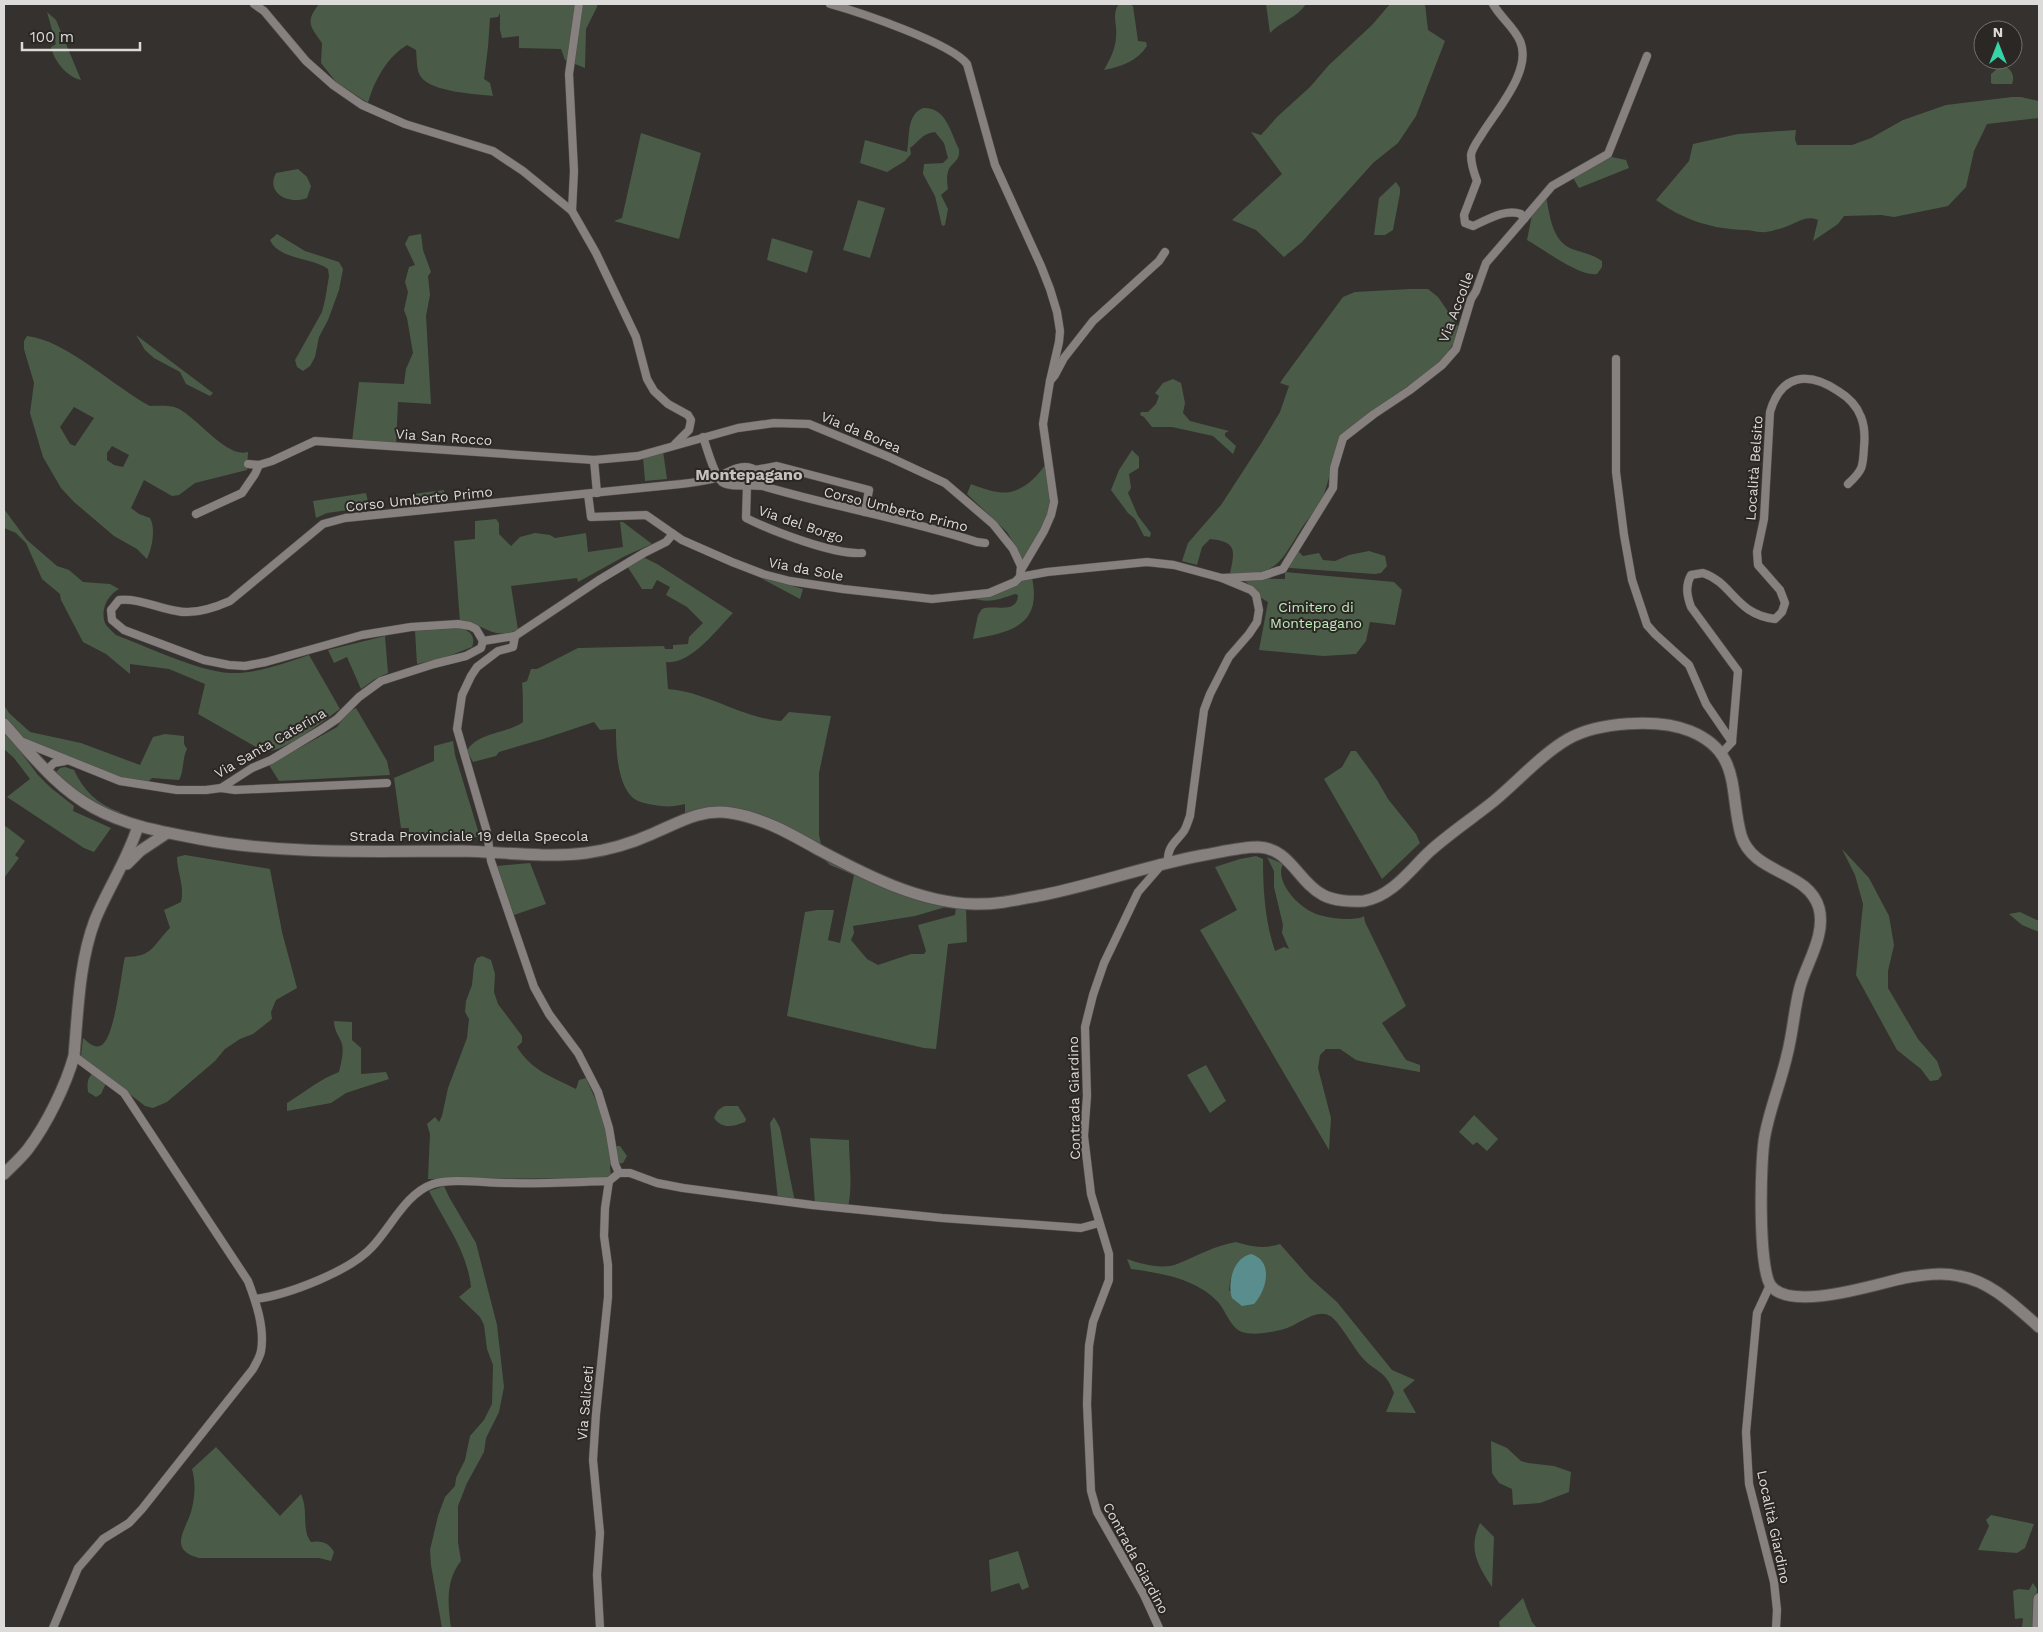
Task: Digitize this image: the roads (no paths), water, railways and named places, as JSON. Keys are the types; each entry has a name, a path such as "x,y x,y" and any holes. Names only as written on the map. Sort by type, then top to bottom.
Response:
{"main road":[{"name":"Strada Provinciale 19 della Specola","path":"4,724 67,791 83,802 118,819 167,833 233,845 280,850 587,853 629,843 692,816 712,812 729,812 778,827 857,870 911,891 933,899 974,904 1020,900 1087,886 1164,863 1259,847 1282,855 1324,896 1356,902 1366,900 1379,896 1405,878 1427,854 1457,828 1492,802 1562,742 1576,734 1624,725 1642,723 1671,725 1707,739 1728,764 1733,781 1742,837 1747,850 1761,864 1802,885 1818,903 1820,914 1820,930 1800,988 1787,1058 1765,1133 1762,1156 1762,1242 1766,1272 1770,1285"},
{"path":"4,1174 28,1149 61,1093 74,1056 85,957 95,921 116,874 131,847 138,826"},
{"path":"116,874 140,851 167,833"},
{"path":"1770,1285 1785,1295 1799,1297 1828,1296 1910,1277 1935,1274 1957,1275 1974,1280 2003,1296 2039,1327"},
{"path":"2038,1628 2039,1599"}],"street":[{"path":"254,4 264,11 306,61 333,85 362,105 406,124 494,151 523,171 572,211 596,253 636,338 647,379 654,391 668,404 692,420 689,430 674,445"},
{"path":"572,211 574,172 569,74 579,4"},
{"path":"830,4 856,12 947,48 962,57 967,64 995,165 1050,289 1057,312 1060,332 1043,424 1054,502 1044,531 1020,574"},
{"path":"1493,4 1520,41 1523,56 1520,70 1506,99 1492,118 1471,154 1472,168 1477,181 1464,215 1464,220 1469,226 1473,226 1495,216 1513,212 1521,214 1524,219"},
{"name":"Via Accolle","path":"1222,578 1262,576 1283,569 1333,488 1334,468 1343,438 1442,365 1456,349 1471,299 1486,264 1552,186 1608,154 1647,56"},
{"path":"1050,381 1056,375 1064,358 1093,321 1159,261 1165,252"},
{"path":"1616,359 1616,472 1632,580 1647,625 1689,665 1706,704 1732,742 1720,755"},
{"name":"Località Belsito","path":"1732,742 1738,671 1691,607 1687,596 1687,582 1691,575 1703,572 1718,582 1746,609 1760,617 1775,619 1782,612 1785,603 1780,590 1758,565 1757,552 1764,519 1770,412 1774,398 1787,385 1802,378 1812,378 1846,396 1858,411 1866,433 1863,467 1848,484"},
{"name":"Via da Borea","path":"642,455 738,428 796,422 815,426 881,453 945,483 993,524 1014,549 1021,566 1020,574"},
{"path":"703,437 718,477"},
{"name":"Via San Rocco","path":"248,464 259,465 298,450 315,441 594,460 642,455"},
{"path":"594,460 597,493"},
{"path":"196,514 242,493 259,465"},
{"name":"Corso Umberto Primo","path":"483,641 476,629 470,626 458,624 411,627 362,635 266,662 245,666 229,665 204,660 124,630 112,620 111,610 119,600 128,599 178,612 191,612 217,607 230,601 323,524 346,518 671,485 718,477 726,472 740,468 748,467 755,470 777,466 869,490 865,512"},
{"path":"747,486 754,481 755,470"},
{"name":"Corso Umberto Primo","path":"718,477 726,484 761,486 922,525 985,543"},
{"name":"Via del Borgo","path":"747,486 746,518 793,536 850,554 862,554"},
{"name":"Via da Sole","path":"588,494 591,517 646,515 682,540 705,551 763,574 790,581 843,589 942,598 989,593 1015,582 1020,574"},
{"path":"483,641 515,636 607,575 666,542 673,534"},
{"path":"1020,574 1148,562 1174,564 1222,578"},
{"name":"Contrada Giardino","path":"1159,1628 1144,1595 1096,1512 1092,1496 1087,1404 1089,1346 1093,1322 1109,1280 1108,1254 1091,1194 1086,1162 1084,1136 1087,1096 1085,1027 1104,963 1138,892 1164,863 1170,845 1185,830 1190,816 1204,710 1229,657 1253,628 1259,610 1256,595 1251,590 1222,578"},
{"path":"515,636 513,648 498,651 477,668 471,676 462,695 457,728 487,832 492,861 534,987 549,1014 578,1053 598,1092 609,1128 615,1164 619,1173"},
{"name":"Via Santa Caterina","path":"18,740 120,781 149,787 191,790 221,788 337,719 359,697 381,681 466,656 481,648 483,641"},
{"name":"Via Santa Caterina","path":"43,767 45,757 67,761"},
{"path":"221,788 235,790 387,783"},
{"path":"53,1628 78,1568 103,1539 129,1523 142,1509 253,1369 261,1352 260,1319 248,1281 124,1093 74,1056"},
{"path":"255,1299 286,1293 342,1268 371,1248 404,1207 419,1192 433,1184 449,1182 608,1181 619,1173 630,1173 657,1183 683,1188 838,1208 1080,1228 1099,1223"},
{"name":"Via Saliceti","path":"600,1628 597,1576 600,1533 593,1460 608,1296 608,1265 604,1236 608,1181"},
{"name":"Località Giardino","path":"1770,1285 1757,1313 1746,1432 1750,1484 1774,1582 1776,1628"}],"water":[{"path":"1251,1254 1263,1263 1266,1276 1265,1284 1254,1304 1242,1306 1232,1298 1231,1279 1240,1260"}],"district":[{"name":"Montepagano","path":"749,474"}],"park label":[{"name":"Cimitero di Montepagano","path":"1316,616"}]}
